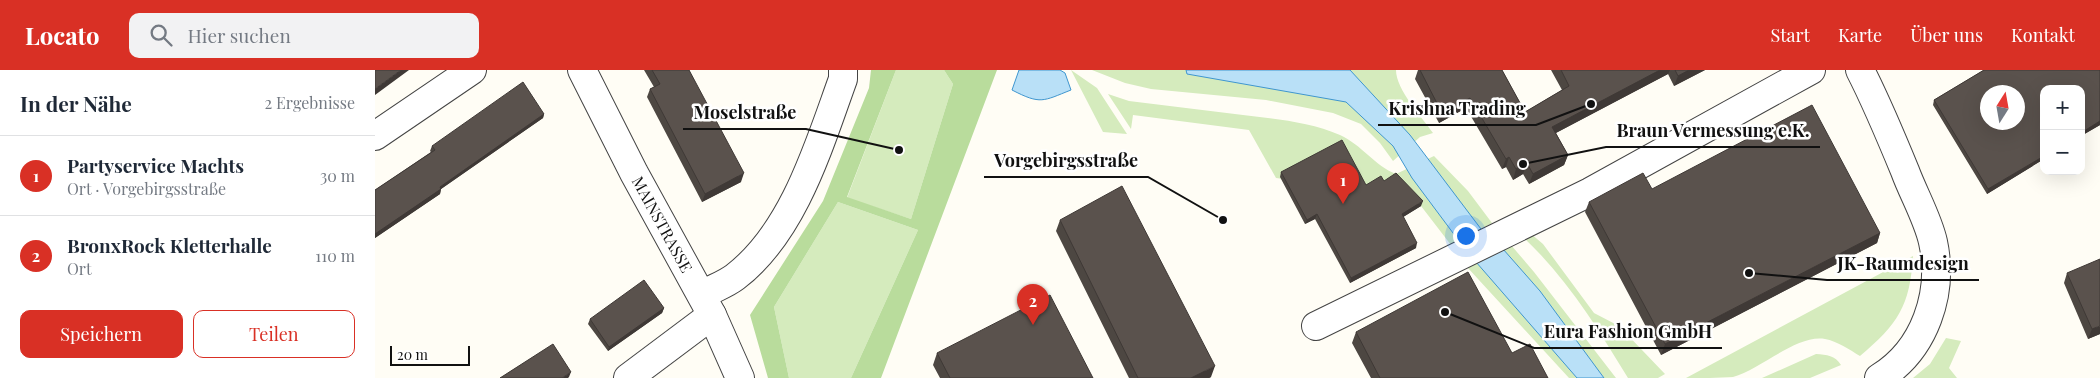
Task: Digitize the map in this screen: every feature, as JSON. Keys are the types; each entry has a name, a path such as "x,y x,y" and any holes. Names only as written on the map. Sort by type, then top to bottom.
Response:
{"street":[{"path":"375,136 472,70"},
{"name":"MAINSTRASSE","path":"582,70 634,172 707,305 740,378"},
{"path":"627,378 707,305 767,246 798,194 843,79 843,70"},
{"path":"1316,326 1590,192 1811,70"},
{"path":"1860,70 1932,240 1936,276 1932,308 1923,331 1905,358 1879,378"}],"green space":[{"path":"871,70 896,70 847,197 911,219 953,84 944,70 997,70 881,378 851,378 918,230 838,202 774,307 789,378 768,378 750,315 823,201 869,88"},
{"path":"896,70 944,70 953,84 911,219 847,198"},
{"path":"1071,70 1097,88 1127,134 1103,132"},
{"path":"1092,70 1396,70 1397,78 1405,95 1433,133 1420,137 1393,161 1380,143 1361,124 1333,113 1266,100 1151,89 1125,83"},
{"path":"1108,94 1129,101 1280,120 1317,127 1348,139 1381,166 1396,174 1434,156 1468,191 1492,223 1451,245 1421,206 1394,178 1364,190 1276,178 1249,130 1133,115 1131,129"},
{"path":"838,202 918,230 851,378 789,378 774,307"},
{"path":"1530,233 1543,244 1594,313 1619,326 1665,374 1658,378 1628,378 1580,303 1553,268 1522,236"},
{"path":"1511,245 1616,378 1569,378 1467,267"},
{"path":"1913,256 1909,288 1900,313 1884,334 1860,356 1834,342 1825,339 1814,339 1791,347 1744,373 1733,377 1686,378"},
{"path":"1946,338 1961,341 1949,368 1957,378 1913,378 1930,364"},
{"path":"1816,354 1833,357 1841,365 1810,378 1762,378"}],"water":[{"path":"1019,70 1060,70 1065,73 1071,90 1048,99 1030,98 1012,90"},
{"path":"1186,70 1350,70 1410,135 1481,229 1459,241 1412,178 1393,146 1346,102 1187,74"},
{"path":"1503,249 1540,291 1604,378 1577,378 1476,262"}],"building":[{"path":"375,70 401,70 375,89"},
{"path":"652,70 689,70 744,173 705,194 650,89 660,84"},
{"path":"1420,70 1502,70 1525,112 1569,86 1561,70 1660,70 1552,127 1568,155 1533,174 1527,163 1516,169 1509,157 1506,159 1470,98 1442,113"},
{"path":"1675,70 1689,70 1678,76"},
{"path":"1984,70 2100,70 2100,121 2085,130 2085,85 2040,85 2040,158 1988,189 1934,100"},
{"path":"523,82 544,114 440,187 441,189 375,234 375,190 435,150 432,146"},
{"path":"1812,105 1880,233 1665,344 1589,202 1643,173 1652,189"},
{"path":"1342,140 1366,185 1381,176 1384,181 1396,173 1423,201 1402,214 1417,243 1351,278 1317,214 1307,220 1281,172"},
{"path":"1122,186 1215,366 1191,378 1138,378 1060,220"},
{"path":"2100,259 2100,326 2092,329 2067,273"},
{"path":"1468,272 1512,353 1530,344 1548,378 1380,378 1356,332"},
{"path":"644,280 664,308 609,347 590,319"},
{"path":"1050,295 1093,378 950,378 937,353"},
{"path":"553,344 571,372 562,378 500,378"}],"place":[{"name":"Krishna Trading","path":"1591,104"},
{"name":"Moselstraße","path":"899,150"},
{"name":"Braun Vermessung e.K.","path":"1523,164"},
{"name":"Partyservice Machts","path":"1343,204"},
{"name":"Vorgebirgsstraße","path":"1223,220"},
{"name":"JK-Raumdesign","path":"1749,273"},
{"name":"Eura Fashion GmbH","path":"1445,312"},
{"name":"BronxRock Kletterhalle","path":"1033,325"}]}
